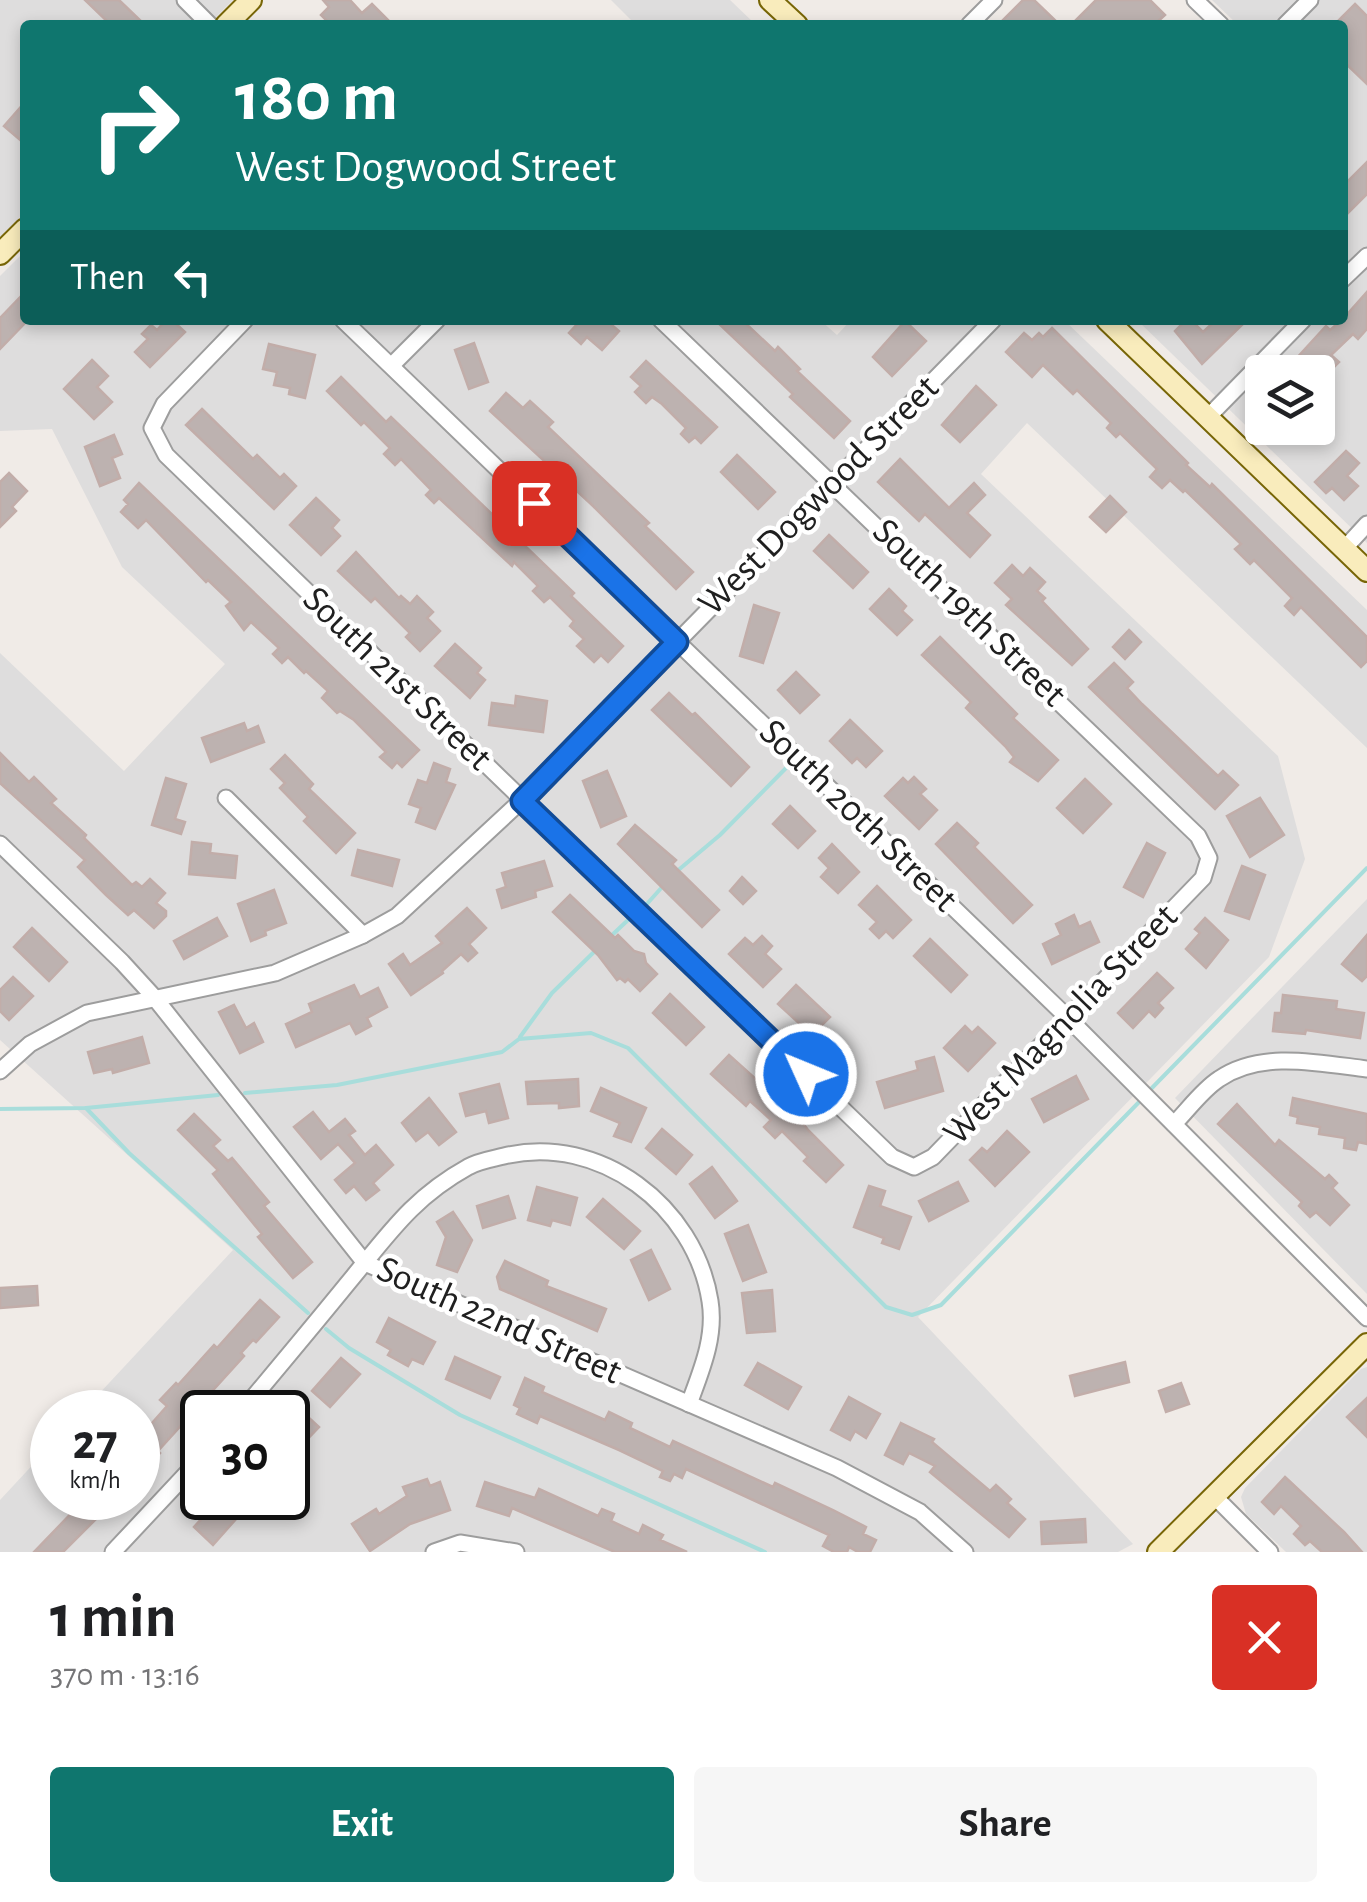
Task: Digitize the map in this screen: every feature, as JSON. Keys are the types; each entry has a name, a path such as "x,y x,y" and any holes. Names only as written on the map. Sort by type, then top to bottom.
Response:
{"main road":[{"path":"231,20 251,0"},
{"path":"770,0 792,20"},
{"path":"0,254 20,234"},
{"path":"1113,325 1367,571"},
{"path":"1158,1552 1367,1344"}],"street":[{"path":"185,0 205,20"},
{"path":"975,20 994,0"},
{"path":"1195,0 1216,20"},
{"path":"1290,20 1310,0"},
{"path":"1348,274 1367,256"},
{"name":"South 21st Street","path":"239,325 164,404 152,428 166,455 892,1157 914,1167"},
{"name":"South 20th Street","path":"348,325 1068,1018 1367,1318"},
{"path":"392,365 432,325"},
{"name":"South 19th Street","path":"665,325 1198,836 1210,858 1204,878"},
{"name":"West Dogwood Street","path":"0,1071 30,1044 87,1013 274,973 397,916 522,801 988,325"},
{"path":"1209,416 1299,325"},
{"path":"1344,549 1367,524"},
{"path":"226,798 363,934"},
{"name":"South 22nd Street","path":"0,844 154,998 365,1263 837,1468 920,1512 965,1552"},
{"name":"West Magnolia Street","path":"914,1167 933,1158 1204,878"},
{"path":"1174,1124 1217,1080 1242,1066 1296,1061 1367,1069"},
{"path":"259,1390 429,1190 473,1164 525,1151 571,1153 622,1173 650,1194 679,1224 698,1257 711,1303 709,1348 689,1404"},
{"path":"114,1552 180,1481"},
{"path":"1215,1497 1270,1552"},
{"path":"434,1552 460,1543 516,1552"}],"shaded area":[{"path":"0,0 233,0 213,20 20,20 20,217 0,238"},
{"path":"611,0 730,0 751,20 631,20"},
{"path":"1212,0 1367,0 1367,543 1266,445 1335,445 1335,355 1245,355 1245,425 1142,325 1348,325 1348,20 1233,20"},
{"path":"20,256 20,325 826,325 837,335 846,325 1069,325 1367,610 1367,748 1027,423 981,474 1278,756 1305,859 1269,957 918,1317 1133,1544 1118,1552 0,1552 0,1500 30,1468 30,1520 160,1520 160,1390 103,1390 233,1250 0,1040 0,653 124,771 225,664 122,567 52,429 0,431 0,276"},
{"path":"1367,899 1367,1294 1175,1098"},
{"path":"1367,1367 1367,1552 1286,1552 1246,1514 1241,1497 1245,1488"}],"building":[{"path":"85,0 119,0 140,20 106,20"},
{"path":"323,0 350,0 362,13 372,4 388,20 326,20 321,15 329,7"},
{"path":"1023,0 1034,0 1055,20 1003,20"},
{"path":"1096,0 1150,0 1165,15 1160,20 1076,20"},
{"path":"1355,4 1367,16 1367,84 1348,66 1348,20 1339,20"},
{"path":"20,108 20,140 4,126"},
{"path":"1367,162 1367,194 1348,213 1348,181"},
{"path":"1367,292 1367,329 1358,339 1353,334 1331,355 1300,355 1326,326 1330,330 1336,325 1348,325 1348,313"},
{"path":"20,297 20,325 23,325 0,349 0,318"},
{"path":"151,325 157,330 162,325 177,325 185,332 150,367 135,352 148,339 142,334"},
{"path":"576,325 612,325 619,331 602,350 587,337 581,344 569,333"},
{"path":"720,325 747,325 775,351 778,347 800,369 797,371 850,421 834,438 790,397 793,394"},
{"path":"901,325 909,325 926,341 892,376 873,357"},
{"path":"1181,325 1196,325 1203,332 1211,325 1242,325 1202,364 1175,331"},
{"path":"1052,328 1186,465 1210,487 1212,484 1367,637 1367,661 1361,667 1301,607 1294,615 1285,606 1292,598 1254,560 1250,564 1235,549 1241,544 1185,490 1170,480 1162,488 1150,477 1157,469 1120,433 1116,437 1107,428 1111,423 1077,390 1073,394 1043,365 1032,377 1006,352 1024,333 1032,340 1039,333 1043,337"},
{"path":"474,343 488,382 469,389 455,350"},
{"path":"269,344 315,355 305,398 289,394 290,388 274,385 277,372 263,369"},
{"path":"92,360 108,376 97,387 112,402 94,419 64,389"},
{"path":"646,361 717,427 701,443 695,437 689,442 681,434 686,428 662,404 652,397 646,403 635,392 641,386 631,377"},
{"path":"341,377 386,422 391,417 574,593 571,596 623,646 608,662 601,655 594,662 577,646 584,639 570,626 574,621 550,597 544,602 533,591 538,586 514,562 512,566 439,498 434,503 426,495 431,490 401,459 395,465 384,454 390,448 327,391"},
{"path":"976,386 996,405 960,442 942,425"},
{"path":"506,393 523,408 530,401 553,422 548,427 649,523 645,526 693,572 676,589 490,411"},
{"path":"202,409 253,459 257,455 280,478 284,474 296,486 274,509 186,425"},
{"path":"114,435 122,454 112,458 120,478 100,486 85,447"},
{"path":"1346,451 1359,463 1347,476 1358,486 1344,500 1332,488 1326,493 1315,482"},
{"path":"737,455 775,492 758,509 721,472"},
{"path":"900,459 949,508 974,483 985,495 967,513 990,535 970,557 925,514 919,521 878,482"},
{"path":"9,473 27,491 12,507 16,511 0,527 0,482"},
{"path":"139,483 419,750 402,767 397,762 392,768 380,757 386,752 354,720 337,713 322,698 328,691 306,671 288,657 282,663 273,654 279,648 251,622 244,630 226,606 231,602 146,520 138,528 121,512 128,504 124,500"},
{"path":"1110,496 1126,512 1106,532 1090,517"},
{"path":"316,498 339,520 332,528 340,536 321,555 290,525"},
{"path":"829,535 868,572 853,588 814,551"},
{"path":"356,552 399,598 410,604 417,596 433,612 427,618 440,631 420,651 406,637 410,633 375,598 371,602 338,571"},
{"path":"1012,565 1023,576 1030,568 1045,582 1037,591 1045,598 1042,601 1088,649 1072,665 1006,605 1012,599 995,583"},
{"path":"889,589 906,606 902,611 912,620 897,635 870,609"},
{"path":"754,605 779,613 763,663 740,656"},
{"path":"1129,630 1141,642 1125,659 1113,647"},
{"path":"940,637 1017,714 1013,718 1058,760 1038,781 1010,762 1014,757 966,708 971,702 922,655"},
{"path":"455,644 481,668 477,673 485,680 470,698 435,666"},
{"path":"1114,663 1133,682 1127,688 1142,704 1218,776 1223,771 1238,785 1215,809 1089,687"},
{"path":"796,672 819,695 800,713 778,690"},
{"path":"669,693 749,767 731,786 652,710"},
{"path":"516,696 547,701 543,732 489,725 492,703 515,706"},
{"path":"850,720 882,751 866,767 857,758 852,763 830,741"},
{"path":"244,723 247,731 258,726 264,742 211,762 202,738"},
{"path":"0,753 29,782 34,777 56,799 51,803 132,885 136,882 142,887 150,879 165,893 156,903 166,911 166,916 154,928 134,910 128,915 106,895 78,867 85,860 0,783"},
{"path":"285,755 313,784 309,789 355,833 336,853 304,821 308,817 280,788 285,783 271,769"},
{"path":"434,763 450,769 446,782 455,785 435,829 416,822 421,808 409,804 418,780 427,783"},
{"path":"607,771 626,816 601,827 583,781"},
{"path":"914,777 926,789 920,794 937,810 919,829 885,796 903,778 908,783"},
{"path":"166,778 186,784 175,819 185,822 181,834 152,825"},
{"path":"1085,779 1111,804 1083,833 1057,808"},
{"path":"1260,798 1284,835 1250,857 1227,816"},
{"path":"790,806 815,831 798,848 773,824"},
{"path":"957,823 978,843 974,847 1032,905 1013,923 936,844"},
{"path":"635,825 676,860 672,864 719,910 702,927 618,844"},
{"path":"192,842 211,844 210,853 237,856 235,878 189,874"},
{"path":"1147,843 1165,853 1143,897 1124,887"},
{"path":"832,844 859,872 838,893 821,877 829,868 819,858"},
{"path":"358,850 399,860 392,886 352,875"},
{"path":"544,861 552,886 535,891 536,897 502,908 497,890 506,887 502,873"},
{"path":"1242,866 1265,875 1249,919 1225,911"},
{"path":"742,877 756,891 743,904 730,891"},
{"path":"877,886 911,920 893,938 886,931 879,938 870,929 877,922 859,905"},
{"path":"274,890 286,923 251,941 238,904"},
{"path":"570,895 615,938 618,935 634,951 644,954 646,963 657,974 640,991 628,979 617,980 598,955 553,912"},
{"path":"467,908 486,928 469,944 477,953 468,961 461,954 443,973 411,995 389,964 403,954 410,965 442,943 436,936"},
{"path":"1074,915 1079,927 1090,922 1099,942 1052,964 1043,944 1061,935 1056,924"},
{"path":"217,918 227,936 184,959 174,941"},
{"path":"1205,918 1228,940 1206,968 1186,949 1200,933 1195,929"},
{"path":"32,928 67,962 49,981 14,947"},
{"path":"1367,935 1367,976 1362,981 1342,964"},
{"path":"762,936 772,946 765,954 781,969 763,987 729,954 745,938 753,945"},
{"path":"930,939 967,975 951,992 914,956"},
{"path":"1157,973 1173,988 1158,1003 1163,1008 1155,1017 1149,1011 1133,1028 1118,1013"},
{"path":"13,977 33,996 9,1020 0,1011 0,990"},
{"path":"354,985 360,997 378,988 387,1007 367,1018 371,1026 356,1034 350,1023 296,1047 286,1024 312,1012 309,1004"},
{"path":"796,985 830,1017 812,1035 778,1004"},
{"path":"670,994 704,1027 686,1045 653,1013"},
{"path":"1283,995 1337,1001 1336,1009 1364,1013 1360,1038 1306,1030 1305,1034 1273,1031"},
{"path":"234,1005 246,1028 254,1023 263,1042 240,1053 219,1012"},
{"path":"965,1026 972,1033 978,1027 995,1043 968,1071 944,1048"},
{"path":"142,1037 149,1063 113,1073 112,1069 94,1073 88,1052"},
{"path":"729,1055 786,1106 789,1103 802,1116 800,1119 808,1130 843,1165 826,1182 782,1131 775,1138 764,1127 771,1120 750,1101 746,1106 711,1074"},
{"path":"934,1057 943,1091 885,1108 877,1082 918,1070 916,1062"},
{"path":"1076,1076 1088,1099 1044,1122 1032,1099"},
{"path":"578,1079 579,1106 528,1104 526,1082"},
{"path":"499,1084 508,1118 489,1123 486,1111 466,1116 460,1094"},
{"path":"601,1088 646,1108 631,1142 614,1136 620,1123 591,1111"},
{"path":"429,1098 456,1132 439,1145 428,1132 416,1141 402,1123"},
{"path":"1293,1098 1367,1114 1367,1144 1358,1142 1356,1150 1344,1148 1345,1138 1319,1134 1320,1127 1297,1123 1298,1117 1290,1115"},
{"path":"1237,1104 1275,1145 1279,1140 1325,1179 1329,1175 1337,1183 1332,1188 1349,1205 1330,1225 1316,1212 1310,1217 1299,1206 1302,1202 1218,1124"},
{"path":"313,1112 329,1132 345,1119 355,1131 349,1135 365,1155 376,1145 393,1165 373,1183 379,1190 366,1200 354,1186 346,1193 335,1180 355,1163 338,1144 321,1159 294,1127"},
{"path":"194,1114 220,1140 213,1146 228,1161 232,1158 269,1202 264,1206 312,1262 293,1278 213,1174 218,1170 178,1130"},
{"path":"662,1129 692,1155 676,1174 646,1148"},
{"path":"1007,1131 1029,1152 995,1186 970,1160 982,1148 987,1152"},
{"path":"712,1167 737,1201 715,1218 690,1184"},
{"path":"958,1182 968,1201 929,1221 919,1201"},
{"path":"869,1186 885,1191 880,1206 911,1217 899,1249 882,1243 884,1238 854,1227"},
{"path":"537,1187 577,1198 570,1225 552,1220 550,1226 528,1220"},
{"path":"508,1196 515,1218 483,1228 477,1206"},
{"path":"603,1199 640,1231 624,1249 587,1217"},
{"path":"453,1212 472,1240 457,1272 437,1265 446,1237 437,1222"},
{"path":"748,1225 766,1272 743,1281 725,1234"},
{"path":"651,1250 670,1289 649,1300 631,1260"},
{"path":"505,1261 548,1281 546,1286 606,1309 597,1331 500,1289 497,1277"},
{"path":"37,1286 38,1305 0,1308 0,1288"},
{"path":"772,1290 775,1331 747,1333 742,1293"},
{"path":"260,1300 279,1317 241,1353 244,1356 213,1390 180,1390 180,1427 160,1449 160,1414 167,1406 160,1400 214,1345 217,1348"},
{"path":"389,1318 435,1342 423,1364 412,1359 408,1366 388,1355 391,1350 377,1342"},
{"path":"455,1357 500,1377 490,1398 446,1379"},
{"path":"341,1358 360,1374 330,1407 312,1391"},
{"path":"1125,1362 1129,1382 1075,1396 1070,1376"},
{"path":"758,1363 801,1387 788,1409 745,1385"},
{"path":"525,1378 544,1387 542,1392 605,1420 609,1412 632,1423 630,1428 670,1447 673,1441 773,1487 775,1483 866,1527 863,1534 876,1540 870,1552 849,1547 847,1552 834,1552 823,1546 829,1535 686,1469 682,1478 674,1474 670,1481 660,1477 663,1471 619,1450 540,1416 537,1423 517,1414 520,1408 514,1405"},
{"path":"1181,1383 1189,1404 1166,1412 1159,1391"},
{"path":"849,1397 880,1414 866,1438 855,1431 850,1440 831,1430"},
{"path":"1367,1398 1367,1437 1347,1417"},
{"path":"310,1419 319,1427 310,1436"},
{"path":"901,1423 934,1439 932,1442 990,1491 996,1485 1011,1499 1007,1503 1025,1519 1009,1537 930,1472 935,1466 909,1453 903,1464 885,1455"},
{"path":"1285,1477 1362,1552 1322,1552 1310,1541 1305,1545 1294,1534 1301,1526 1281,1506 1274,1514 1262,1502"},
{"path":"427,1479 430,1486 440,1482 450,1510 410,1524 370,1551 352,1524 376,1509 379,1514 407,1496 403,1487"},
{"path":"485,1482 535,1498 539,1489 598,1516 602,1509 614,1514 611,1521 639,1534 643,1525 663,1535 660,1540 687,1552 615,1552 512,1508 509,1516 477,1506"},
{"path":"1085,1519 1086,1542 1042,1544 1041,1522"},
{"path":"65,1520 95,1520 63,1552 34,1552"},
{"path":"200,1520 235,1520 213,1545 194,1527"}],"waterway":[{"path":"676,872 720,835 789,765"},
{"path":"1148,1092 1367,868"},
{"path":"646,905 663,886"},
{"path":"610,937 628,920"},
{"path":"520,1037 552,993 596,950"},
{"path":"245,1093 337,1085 502,1052 519,1039 591,1033 628,1048 886,1307 912,1315 941,1305 1142,1099"},
{"path":"0,1109 86,1108 218,1095"},
{"path":"86,1108 129,1153 308,1313"},
{"path":"326,1329 349,1348 460,1415 765,1552"}],"route":[{"path":"534,503 677,642 522,801 806,1074"}]}
